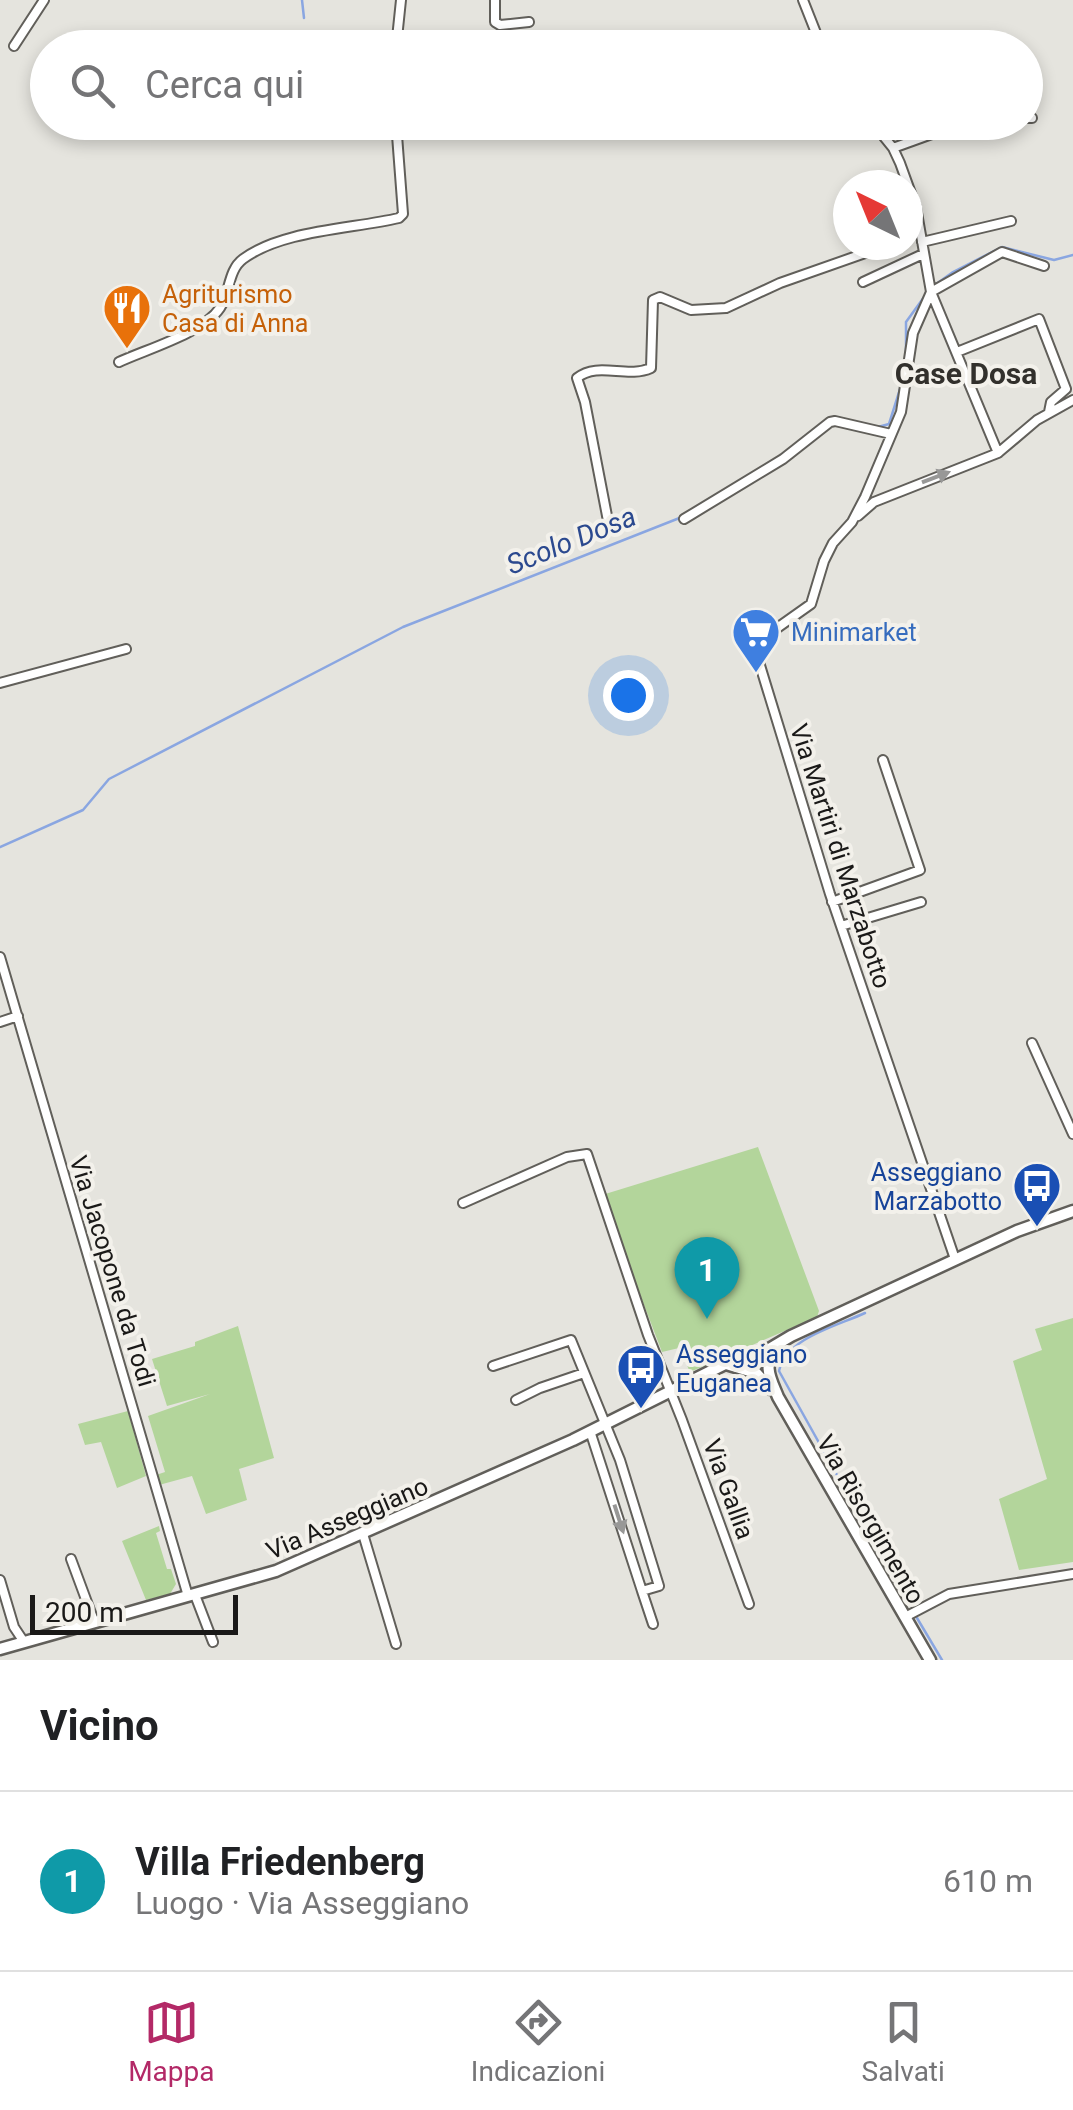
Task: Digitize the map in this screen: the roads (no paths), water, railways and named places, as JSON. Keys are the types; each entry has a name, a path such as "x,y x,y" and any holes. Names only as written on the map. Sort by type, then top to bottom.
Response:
{"street":[{"path":"14,46 44,0"},
{"path":"398,30 402,0"},
{"path":"495,0 495,22 530,22"},
{"path":"803,0 815,30"},
{"path":"119,362 206,323 220,307 236,265 245,258 316,234 399,218 403,214 397,140"},
{"path":"887,140 902,170"},
{"path":"893,148 915,140"},
{"path":"923,242 1011,221"},
{"path":"867,501 901,412 916,320 928,305 931,292 1002,252 1044,266"},
{"path":"923,254 931,292 998,453"},
{"path":"608,521 577,378 588,370 638,372 651,368 653,300 660,298 691,310 726,308 844,260"},
{"path":"862,282 910,260"},
{"path":"928,305 938,308"},
{"path":"957,352 1039,318 1066,388 1050,404 1049,412"},
{"path":"867,501 998,453 1049,412 1073,400"},
{"path":"684,519 783,459 830,422 890,434"},
{"name":"Via Martiri di Marzabotto","path":"867,501 833,543 808,608 762,638 755,649 832,902 956,1260"},
{"path":"0,683 126,649"},
{"path":"832,902 920,870 883,760"},
{"path":"841,926 921,902"},
{"name":"Via Jacopone da Todi","path":"0,957 191,1596 213,1642"},
{"path":"0,1022 18,1016"},
{"path":"1032,1043 1073,1134"},
{"name":"Via Gallia","path":"463,1203 583,1152 590,1160 749,1604"},
{"path":"759,1365 781,1341 1017,1230 1073,1210"},
{"path":"493,1366 571,1340 620,1460 659,1586 642,1591"},
{"name":"Via Asseggiano","path":"2,1654 24,1642 276,1571 590,1431 737,1358 759,1365"},
{"name":"Via Risorgimento","path":"759,1365 930,1660"},
{"path":"516,1400 584,1373"},
{"path":"590,1431 652,1624"},
{"path":"362,1534 396,1644"},
{"path":"71,1559 94,1621"},
{"path":"905,1617 949,1594 1073,1574"},
{"path":"0,1580 14,1627 24,1642"}],"waterway":[{"path":"302,0 304,18"},
{"name":"Scolo Dosa","path":"932,287 1002,247 1054,260 1073,255"},
{"name":"Scolo Dosa","path":"906,353 906,322 927,293"},
{"name":"Scolo Dosa","path":"878,427 889,424 901,386"},
{"name":"Scolo Dosa","path":"830,419 851,421"},
{"name":"Scolo Dosa","path":"0,847 83,810 109,779 403,627 682,517"},
{"path":"44,1122 50,1142"},
{"path":"51,1146 88,1271"},
{"path":"865,1313 802,1342 791,1350 779,1371 900,1588"},
{"path":"917,1618 942,1660"}],"place":[{"name":"Agriturismo Casa di Anna","path":"127,350"},
{"name":"Minimarket","path":"756,674"},
{"name":"Asseggiano Marzabotto","path":"1037,1228"},
{"name":"Villa Friedenberg","path":"707,1319"},
{"name":"Asseggiano Euganea","path":"641,1410"}],"district":[{"name":"Case Dosa","path":"966,374"}]}
